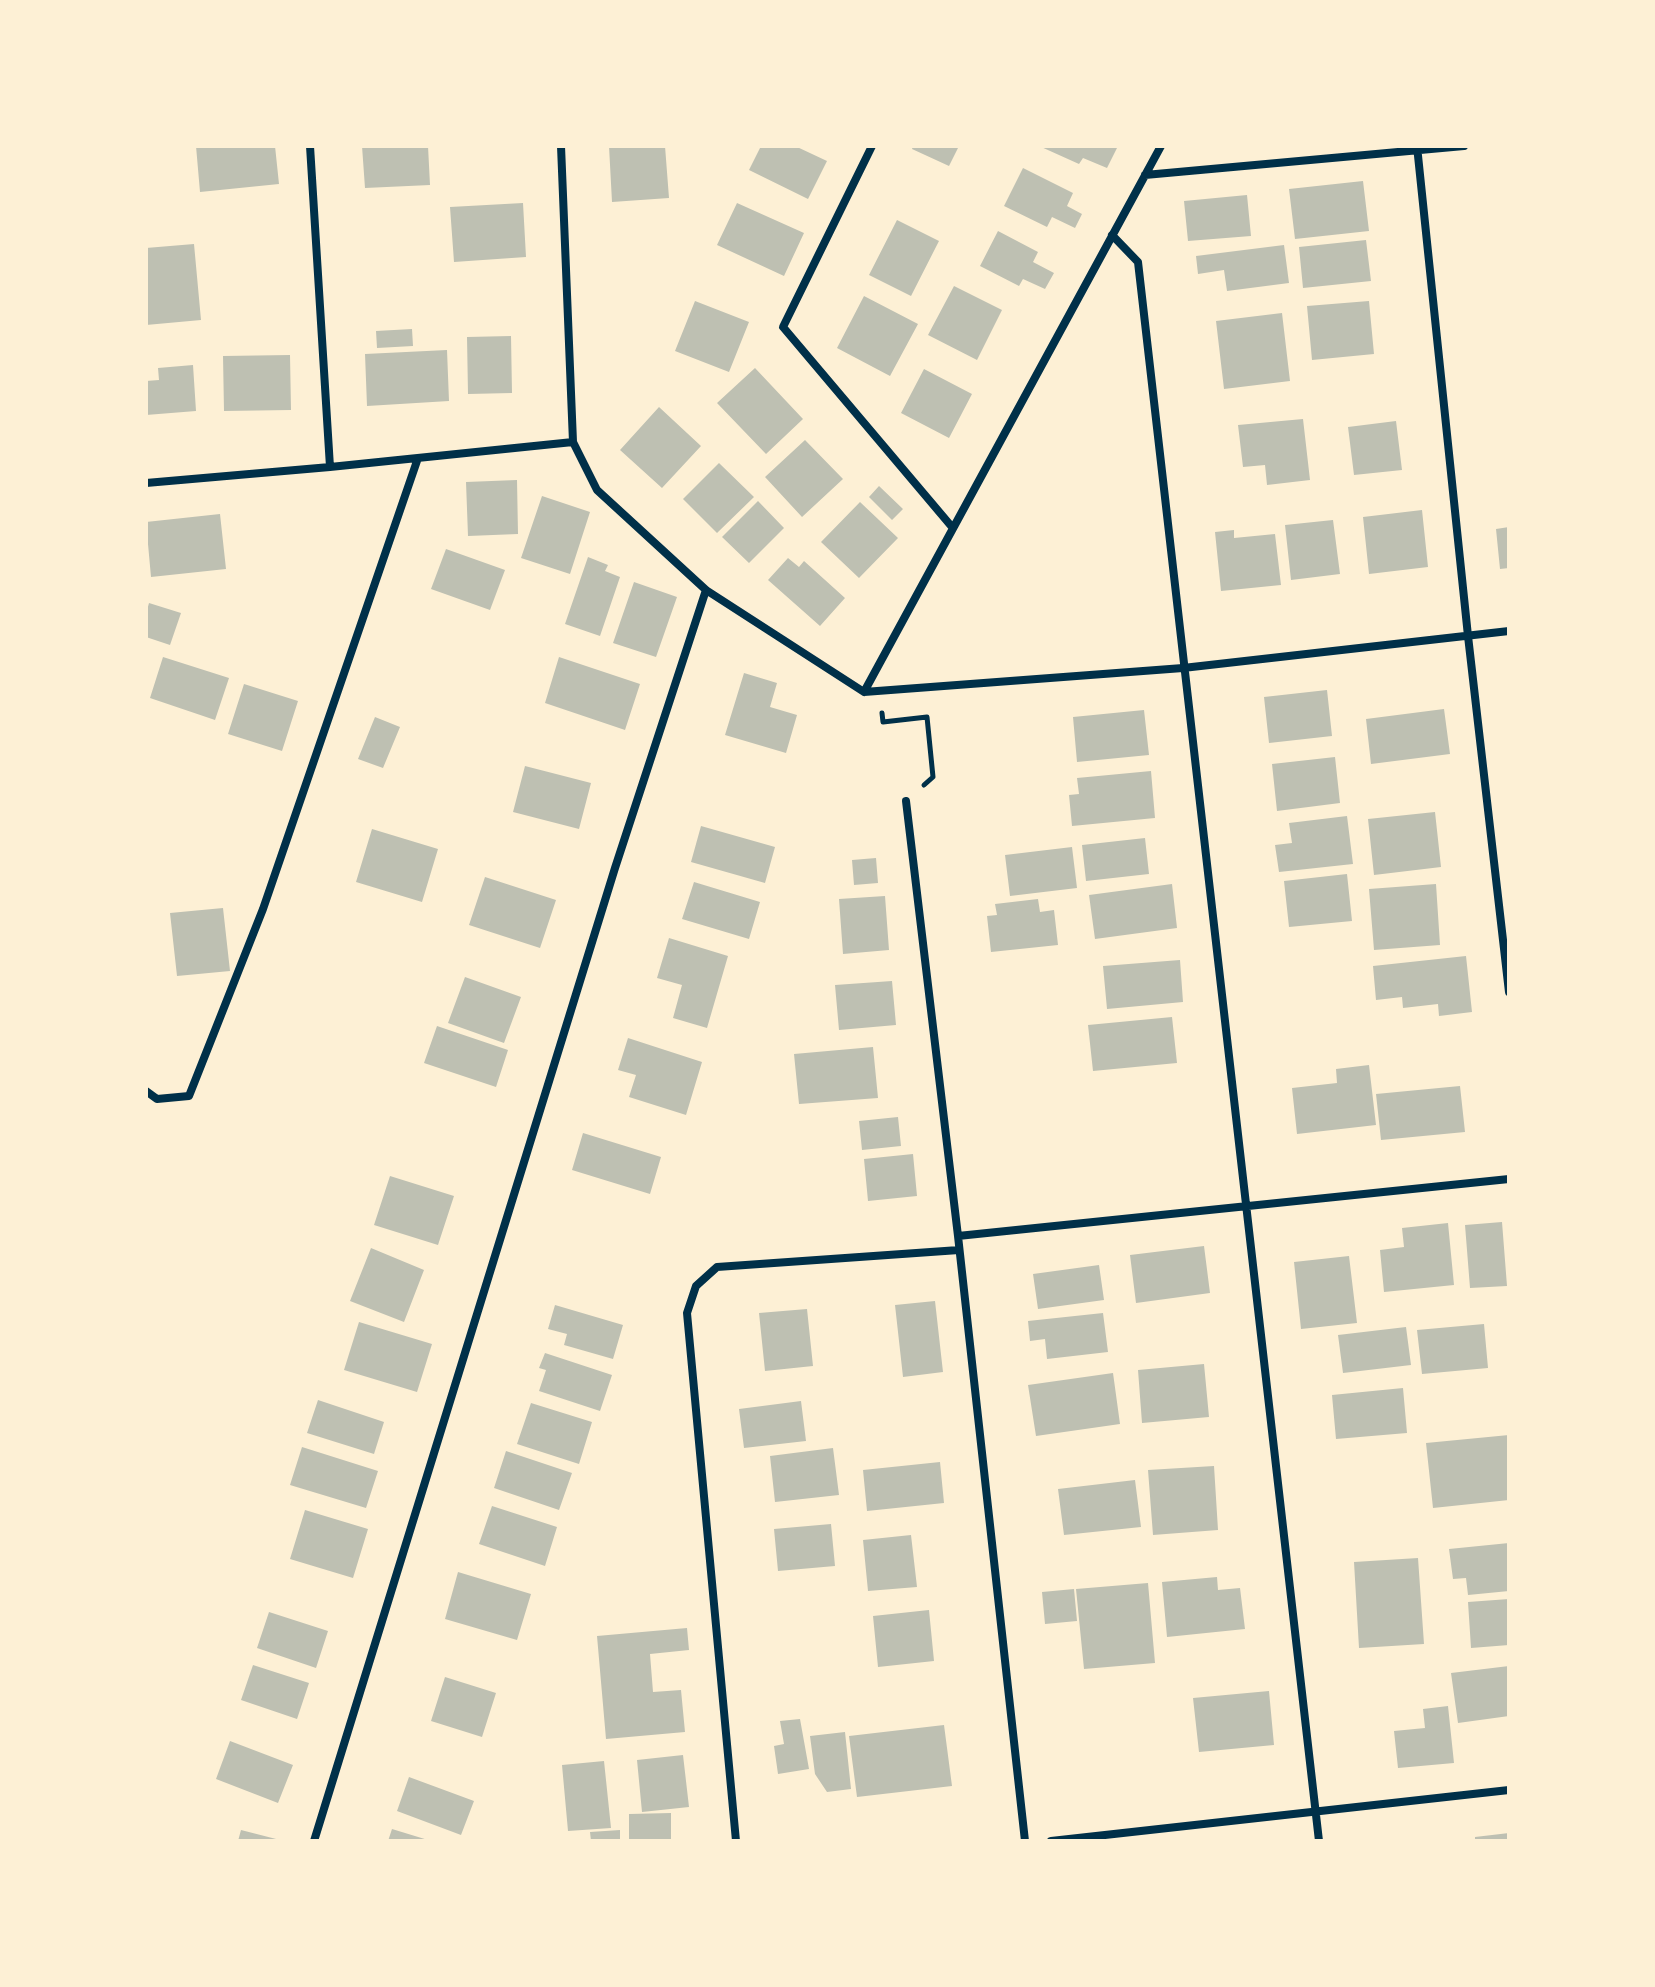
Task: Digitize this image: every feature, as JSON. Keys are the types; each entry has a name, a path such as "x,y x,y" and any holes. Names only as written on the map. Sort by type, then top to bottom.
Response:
{"street":[{"path":"310,146 330,467"},
{"path":"561,146 573,442 597,490 706,590 864,692 1183,668 1509,631"},
{"path":"872,146 783,327 952,527"},
{"path":"864,692 1161,146"},
{"path":"1145,175 1464,146"},
{"path":"1417,148 1509,992"},
{"path":"1112,235 1138,262 1319,1841"},
{"path":"146,483 573,442"},
{"path":"146,1091 157,1099 189,1096 263,909 418,458"},
{"path":"314,1841 615,868 706,590"},
{"path":"906,801 1025,1841"},
{"path":"958,1236 1509,1179"},
{"path":"736,1841 687,1313 696,1286 717,1267 959,1250"},
{"path":"1051,1841 1509,1790"}],"path":[{"path":"880,691 883,722 927,717 933,777 906,801"}],"building":[{"path":"196,146 275,146 279,184 200,192"},
{"path":"362,146 428,146 430,185 365,188"},
{"path":"609,146 665,146 669,198 612,202"},
{"path":"761,146 795,146 827,161 808,199 749,170"},
{"path":"913,146 959,146 949,166 912,149"},
{"path":"1039,146 1118,146 1107,168 1083,158 1079,164"},
{"path":"1023,168 1073,193 1067,206 1082,214 1075,228 1052,217 1047,227 1004,206"},
{"path":"1363,181 1369,231 1295,239 1289,189"},
{"path":"1247,195 1251,236 1188,241 1184,201"},
{"path":"523,203 526,257 454,262 450,207"},
{"path":"737,203 804,233 784,276 717,245"},
{"path":"897,220 939,241 911,296 869,275"},
{"path":"998,231 1038,252 1033,262 1054,273 1045,289 1023,279 1019,286 980,266"},
{"path":"1366,240 1371,281 1303,288 1299,247"},
{"path":"194,244 201,320 146,325 146,248"},
{"path":"1284,245 1289,283 1227,291 1224,270 1198,274 1196,256"},
{"path":"954,286 1002,310 977,360 928,335"},
{"path":"864,296 918,324 890,376 837,348"},
{"path":"695,301 749,322 729,372 675,351"},
{"path":"1369,301 1374,354 1312,360 1307,306"},
{"path":"1282,313 1290,381 1224,389 1216,321"},
{"path":"412,329 413,346 377,348 376,331"},
{"path":"511,336 512,393 468,394 467,337"},
{"path":"447,350 449,401 367,406 365,354"},
{"path":"290,355 291,410 224,411 223,356"},
{"path":"193,365 196,411 146,415 146,381 159,380 158,368"},
{"path":"755,368 803,419 766,454 717,403"},
{"path":"924,369 972,394 949,438 901,413"},
{"path":"659,407 701,446 662,488 620,450"},
{"path":"1303,419 1310,480 1267,485 1265,465 1243,467 1238,425"},
{"path":"1396,421 1402,470 1354,475 1348,427"},
{"path":"805,440 843,479 802,517 765,477"},
{"path":"719,463 754,497 717,533 683,499"},
{"path":"517,480 518,534 468,536 466,482"},
{"path":"879,486 903,509 892,520 869,497"},
{"path":"542,496 590,512 570,574 521,558"},
{"path":"758,501 784,528 749,563 722,537"},
{"path":"860,502 898,538 859,578 821,542"},
{"path":"1422,510 1428,567 1369,574 1363,517"},
{"path":"220,514 226,569 151,577 146,522"},
{"path":"1333,520 1340,574 1291,580 1285,525"},
{"path":"1509,527 1509,568 1500,569 1496,529"},
{"path":"1234,530 1234,538 1275,534 1281,585 1221,591 1215,532"},
{"path":"446,549 505,570 490,610 431,589"},
{"path":"588,557 608,565 605,571 620,577 600,636 565,624"},
{"path":"788,558 799,567 804,561 845,598 820,626 768,580"},
{"path":"634,582 677,597 656,657 613,643"},
{"path":"149,603 181,613 170,645 146,637"},
{"path":"163,657 229,678 215,720 150,698"},
{"path":"559,657 640,684 625,730 545,703"},
{"path":"744,673 777,683 770,707 797,715 786,753 725,735"},
{"path":"244,684 298,701 282,751 228,734"},
{"path":"1327,690 1332,736 1269,743 1264,697"},
{"path":"1444,709 1450,754 1371,764 1366,719"},
{"path":"1144,710 1149,755 1077,762 1073,717"},
{"path":"375,717 400,727 383,768 358,759"},
{"path":"1335,757 1340,803 1277,811 1272,764"},
{"path":"525,766 591,783 579,829 513,812"},
{"path":"1151,771 1155,818 1072,826 1069,795 1079,794 1077,778"},
{"path":"1435,812 1441,867 1374,875 1368,819"},
{"path":"1347,816 1353,864 1279,872 1275,845 1292,843 1289,823"},
{"path":"701,826 775,847 765,883 691,862"},
{"path":"372,829 438,849 422,902 356,882"},
{"path":"1145,838 1149,874 1086,881 1082,845"},
{"path":"1072,847 1077,888 1010,896 1005,855"},
{"path":"876,858 878,883 854,885 852,860"},
{"path":"1347,874 1352,921 1289,927 1284,881"},
{"path":"485,877 556,900 540,948 469,925"},
{"path":"694,882 760,902 749,939 682,919"},
{"path":"1172,884 1177,928 1095,939 1089,895"},
{"path":"1436,884 1440,945 1374,950 1369,889"},
{"path":"885,896 889,950 843,954 839,899"},
{"path":"1038,899 1040,912 1054,910 1058,945 991,952 987,916 997,915 995,904"},
{"path":"223,908 230,971 177,976 170,913"},
{"path":"669,938 728,956 707,1028 673,1018 682,985 657,978"},
{"path":"1466,956 1472,1012 1439,1016 1438,1004 1403,1008 1402,997 1376,1000 1373,966"},
{"path":"1180,960 1183,1002 1107,1009 1103,966"},
{"path":"465,977 521,997 504,1043 448,1023"},
{"path":"892,981 896,1025 839,1030 835,985"},
{"path":"1172,1017 1177,1063 1093,1071 1088,1025"},
{"path":"437,1026 508,1050 496,1087 424,1063"},
{"path":"628,1038 702,1062 686,1115 629,1097 636,1075 618,1070"},
{"path":"873,1047 878,1098 799,1104 794,1054"},
{"path":"1369,1065 1376,1125 1297,1134 1292,1088 1337,1083 1336,1069"},
{"path":"1460,1086 1465,1132 1381,1140 1376,1094"},
{"path":"898,1117 901,1146 862,1150 859,1121"},
{"path":"583,1133 661,1157 650,1194 572,1170"},
{"path":"913,1154 917,1196 868,1201 864,1159"},
{"path":"390,1176 454,1196 438,1245 374,1225"},
{"path":"1502,1222 1507,1286 1470,1288 1465,1225"},
{"path":"1448,1223 1454,1285 1384,1292 1380,1250 1404,1247 1402,1228"},
{"path":"1204,1246 1210,1293 1136,1303 1130,1255"},
{"path":"371,1248 424,1270 404,1322 350,1301"},
{"path":"1349,1256 1357,1323 1301,1329 1294,1262"},
{"path":"1099,1265 1104,1300 1038,1309 1033,1274"},
{"path":"935,1301 943,1372 903,1377 895,1305"},
{"path":"555,1305 623,1325 613,1359 564,1345 567,1334 548,1329"},
{"path":"807,1309 813,1366 765,1371 759,1313"},
{"path":"1103,1313 1108,1352 1047,1359 1045,1339 1030,1341 1028,1321"},
{"path":"359,1322 432,1344 417,1392 344,1370"},
{"path":"1484,1324 1488,1368 1422,1374 1417,1330"},
{"path":"1406,1327 1411,1365 1343,1373 1338,1335"},
{"path":"545,1353 612,1375 600,1411 539,1391 546,1370 539,1368"},
{"path":"1204,1364 1209,1417 1142,1423 1138,1370"},
{"path":"1113,1373 1120,1424 1036,1436 1028,1385"},
{"path":"1403,1388 1407,1433 1336,1439 1332,1395"},
{"path":"318,1400 384,1422 374,1454 307,1433"},
{"path":"801,1401 806,1441 744,1448 739,1409"},
{"path":"531,1403 592,1422 579,1464 517,1444"},
{"path":"1509,1435 1509,1500 1433,1508 1426,1443"},
{"path":"302,1447 378,1471 366,1508 290,1485"},
{"path":"833,1448 839,1495 775,1502 770,1456"},
{"path":"506,1451 572,1473 559,1510 494,1488"},
{"path":"940,1462 944,1503 867,1511 863,1470"},
{"path":"1214,1466 1218,1530 1153,1535 1148,1470"},
{"path":"1135,1480 1141,1527 1064,1535 1058,1489"},
{"path":"492,1506 557,1527 545,1566 479,1544"},
{"path":"305,1510 368,1529 353,1578 290,1559"},
{"path":"831,1524 835,1566 778,1571 774,1529"},
{"path":"911,1535 917,1587 868,1591 863,1540"},
{"path":"1509,1543 1509,1591 1468,1595 1466,1578 1453,1579 1449,1549"},
{"path":"1418,1558 1424,1644 1359,1648 1354,1562"},
{"path":"458,1572 531,1594 517,1640 445,1619"},
{"path":"1217,1577 1218,1590 1240,1588 1245,1629 1167,1637 1162,1582"},
{"path":"1148,1583 1155,1663 1084,1669 1076,1589"},
{"path":"1074,1589 1077,1621 1045,1624 1042,1592"},
{"path":"1509,1599 1509,1645 1471,1648 1468,1602"},
{"path":"929,1610 934,1661 878,1667 873,1616"},
{"path":"269,1612 328,1631 316,1668 257,1648"},
{"path":"687,1628 689,1650 650,1654 653,1692 681,1690 685,1732 606,1739 597,1636"},
{"path":"253,1665 309,1683 297,1719 241,1700"},
{"path":"1509,1666 1509,1716 1458,1723 1451,1673"},
{"path":"445,1677 496,1693 482,1737 431,1721"},
{"path":"1269,1691 1274,1745 1199,1752 1193,1698"},
{"path":"1448,1706 1454,1763 1398,1768 1394,1731 1425,1728 1423,1709"},
{"path":"800,1719 809,1769 778,1774 774,1746 784,1744 780,1721"},
{"path":"944,1725 952,1786 857,1797 849,1736"},
{"path":"845,1732 851,1789 827,1792 815,1774 810,1736"},
{"path":"230,1741 293,1765 278,1803 216,1779"},
{"path":"683,1755 689,1807 642,1812 637,1760"},
{"path":"604,1761 611,1828 568,1831 562,1765"},
{"path":"409,1777 474,1801 461,1835 397,1811"},
{"path":"671,1813 671,1841 629,1841 629,1814"},
{"path":"392,1829 428,1840 388,1841"},
{"path":"241,1830 280,1840 238,1841"},
{"path":"620,1830 620,1841 591,1841 590,1832"},
{"path":"1509,1833 1509,1841 1475,1841 1475,1837"}]}
